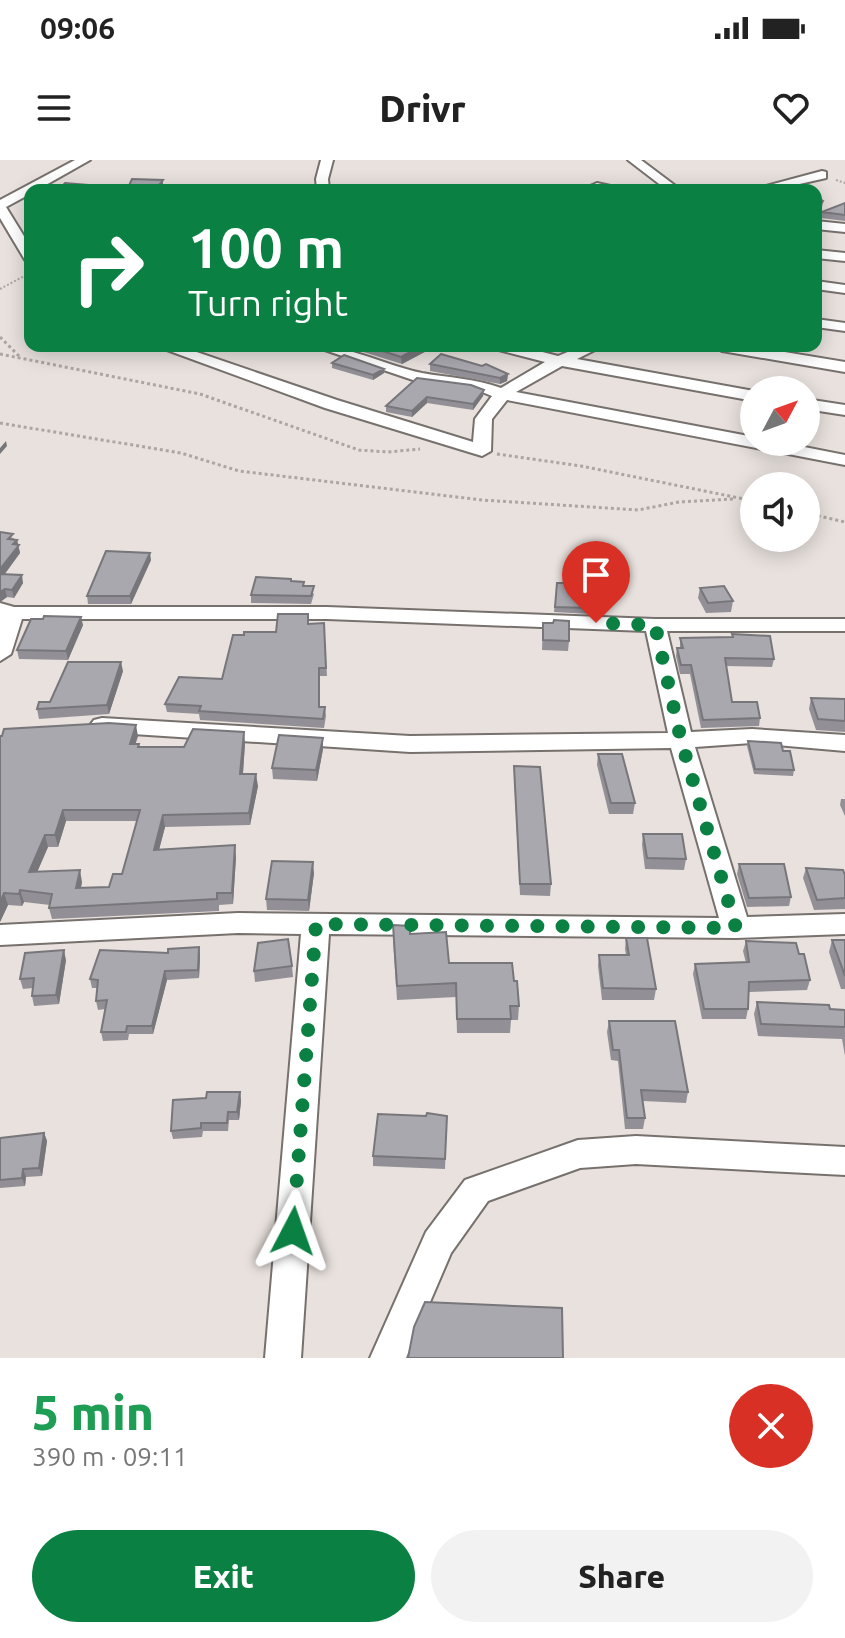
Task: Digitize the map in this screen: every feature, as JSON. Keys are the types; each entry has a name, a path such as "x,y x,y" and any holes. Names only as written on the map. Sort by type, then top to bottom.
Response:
{"street":[{"path":"40,184 84,160"},
{"path":"322,184 327,160"},
{"path":"634,160 667,184"},
{"path":"783,184 822,175"},
{"path":"24,193 0,206 24,247"},
{"path":"822,226 845,228"},
{"path":"822,255 845,257"},
{"path":"822,286 845,289"},
{"path":"822,324 845,327"},
{"path":"181,352 331,404 482,451 480,430 486,414 502,394 581,352"},
{"path":"340,352 419,377 475,384 502,394 845,460"},
{"path":"524,352 740,393"},
{"path":"757,352 845,367"},
{"path":"820,406 845,410"},
{"path":"0,654 7,611 327,613 655,625 845,625"},
{"path":"655,625 681,740 736,928"},
{"path":"79,726 150,726 410,744 752,736 845,743"},
{"path":"0,935 238,923 736,928 845,924"},
{"path":"283,1358 316,924"},
{"path":"388,1358 438,1243 477,1190 578,1154 636,1150 845,1161"}],"path":[{"path":"0,289 24,276"},
{"path":"0,337 21,358"},
{"path":"0,423 181,453 239,471 482,500 638,510 679,502 740,499"},
{"path":"820,516 845,522"}],"building":[{"path":"132,179 163,180 160,184 130,184"},
{"path":"845,203 845,215 822,212"},
{"path":"386,352 411,352 401,357"},
{"path":"441,354 482,366 486,364 508,374 500,378 430,364"},
{"path":"344,355 384,369 373,375 332,363"},
{"path":"417,378 471,385 484,390 473,404 427,397 412,411 386,406"},
{"path":"0,532 13,534 8,539 17,540 13,544 19,545 0,569"},
{"path":"106,551 150,553 130,596 87,596"},
{"path":"0,574 22,575 12,590 0,592"},
{"path":"256,577 291,579 304,582 303,586 314,586 311,596 251,595"},
{"path":"557,583 583,583 589,586 590,608 555,607"},
{"path":"724,586 733,601 708,603 700,588"},
{"path":"278,614 308,614 308,624 324,623 326,668 319,668 319,707 325,707 323,719 199,711 201,706 165,704 179,677 222,679 233,635 276,632"},
{"path":"44,616 81,617 66,651 17,650 31,619 43,619"},
{"path":"554,620 569,621 569,641 543,640 543,623 553,623"},
{"path":"732,634 770,636 774,659 725,658 732,702 757,702 760,718 703,720 691,665 681,665 677,648 683,648 680,638 733,637"},
{"path":"68,662 121,662 107,705 37,709 39,702 50,702"},
{"path":"811,698 845,699 845,721 818,719"},
{"path":"109,723 136,725 130,744 139,744 138,747 184,747 193,729 244,732 240,774 256,774 249,813 163,815 154,850 235,845 232,893 217,893 217,899 49,908 52,894 20,890 19,894 4,893 0,903 0,736 4,729","holes":["63,810 140,810 122,874 113,874 109,887 76,888 80,870 29,872 45,835 55,835"]},
{"path":"279,735 323,738 316,770 272,768"},
{"path":"748,741 781,743 783,751 790,751 794,770 755,769"},
{"path":"598,754 622,754 635,803 611,803"},
{"path":"514,766 540,767 551,884 520,884"},
{"path":"643,834 682,834 686,859 647,858"},
{"path":"272,861 313,862 308,900 266,899"},
{"path":"739,864 784,864 791,897 749,898"},
{"path":"806,868 843,870 845,898 817,900"},
{"path":"393,925 410,926 410,934 446,932 449,963 512,963 519,1006 510,1006 511,1019 457,1019 456,983 397,986"},
{"path":"626,938 647,938 656,989 603,988 599,955 629,955"},
{"path":"288,939 292,966 254,971 258,943"},
{"path":"832,940 845,940 845,976"},
{"path":"746,941 796,943 799,954 804,954 810,980 749,982 748,1009 704,1009 695,964 749,962"},
{"path":"199,947 198,970 165,971 152,1026 127,1026 126,1032 101,1032 107,1000 96,1001 98,980 90,979 100,950 168,953 168,949"},
{"path":"64,950 56,995 32,996 34,978 20,979 25,953"},
{"path":"757,1002 829,1005 830,1009 845,1010 845,1027 761,1024"},
{"path":"609,1021 675,1021 688,1092 641,1090 645,1118 627,1118 619,1050 613,1050"},
{"path":"207,1092 240,1092 237,1112 228,1112 227,1123 201,1123 201,1128 171,1131 173,1100 206,1098"},
{"path":"427,1113 447,1116 445,1159 373,1156 378,1114 426,1116"},
{"path":"44,1133 39,1168 23,1169 22,1178 0,1180 0,1138"},
{"path":"425,1302 562,1308 563,1358 408,1358 414,1327"}],"route":[{"path":"293,1231 316,924 736,928 681,740 655,625 596,623"}]}
